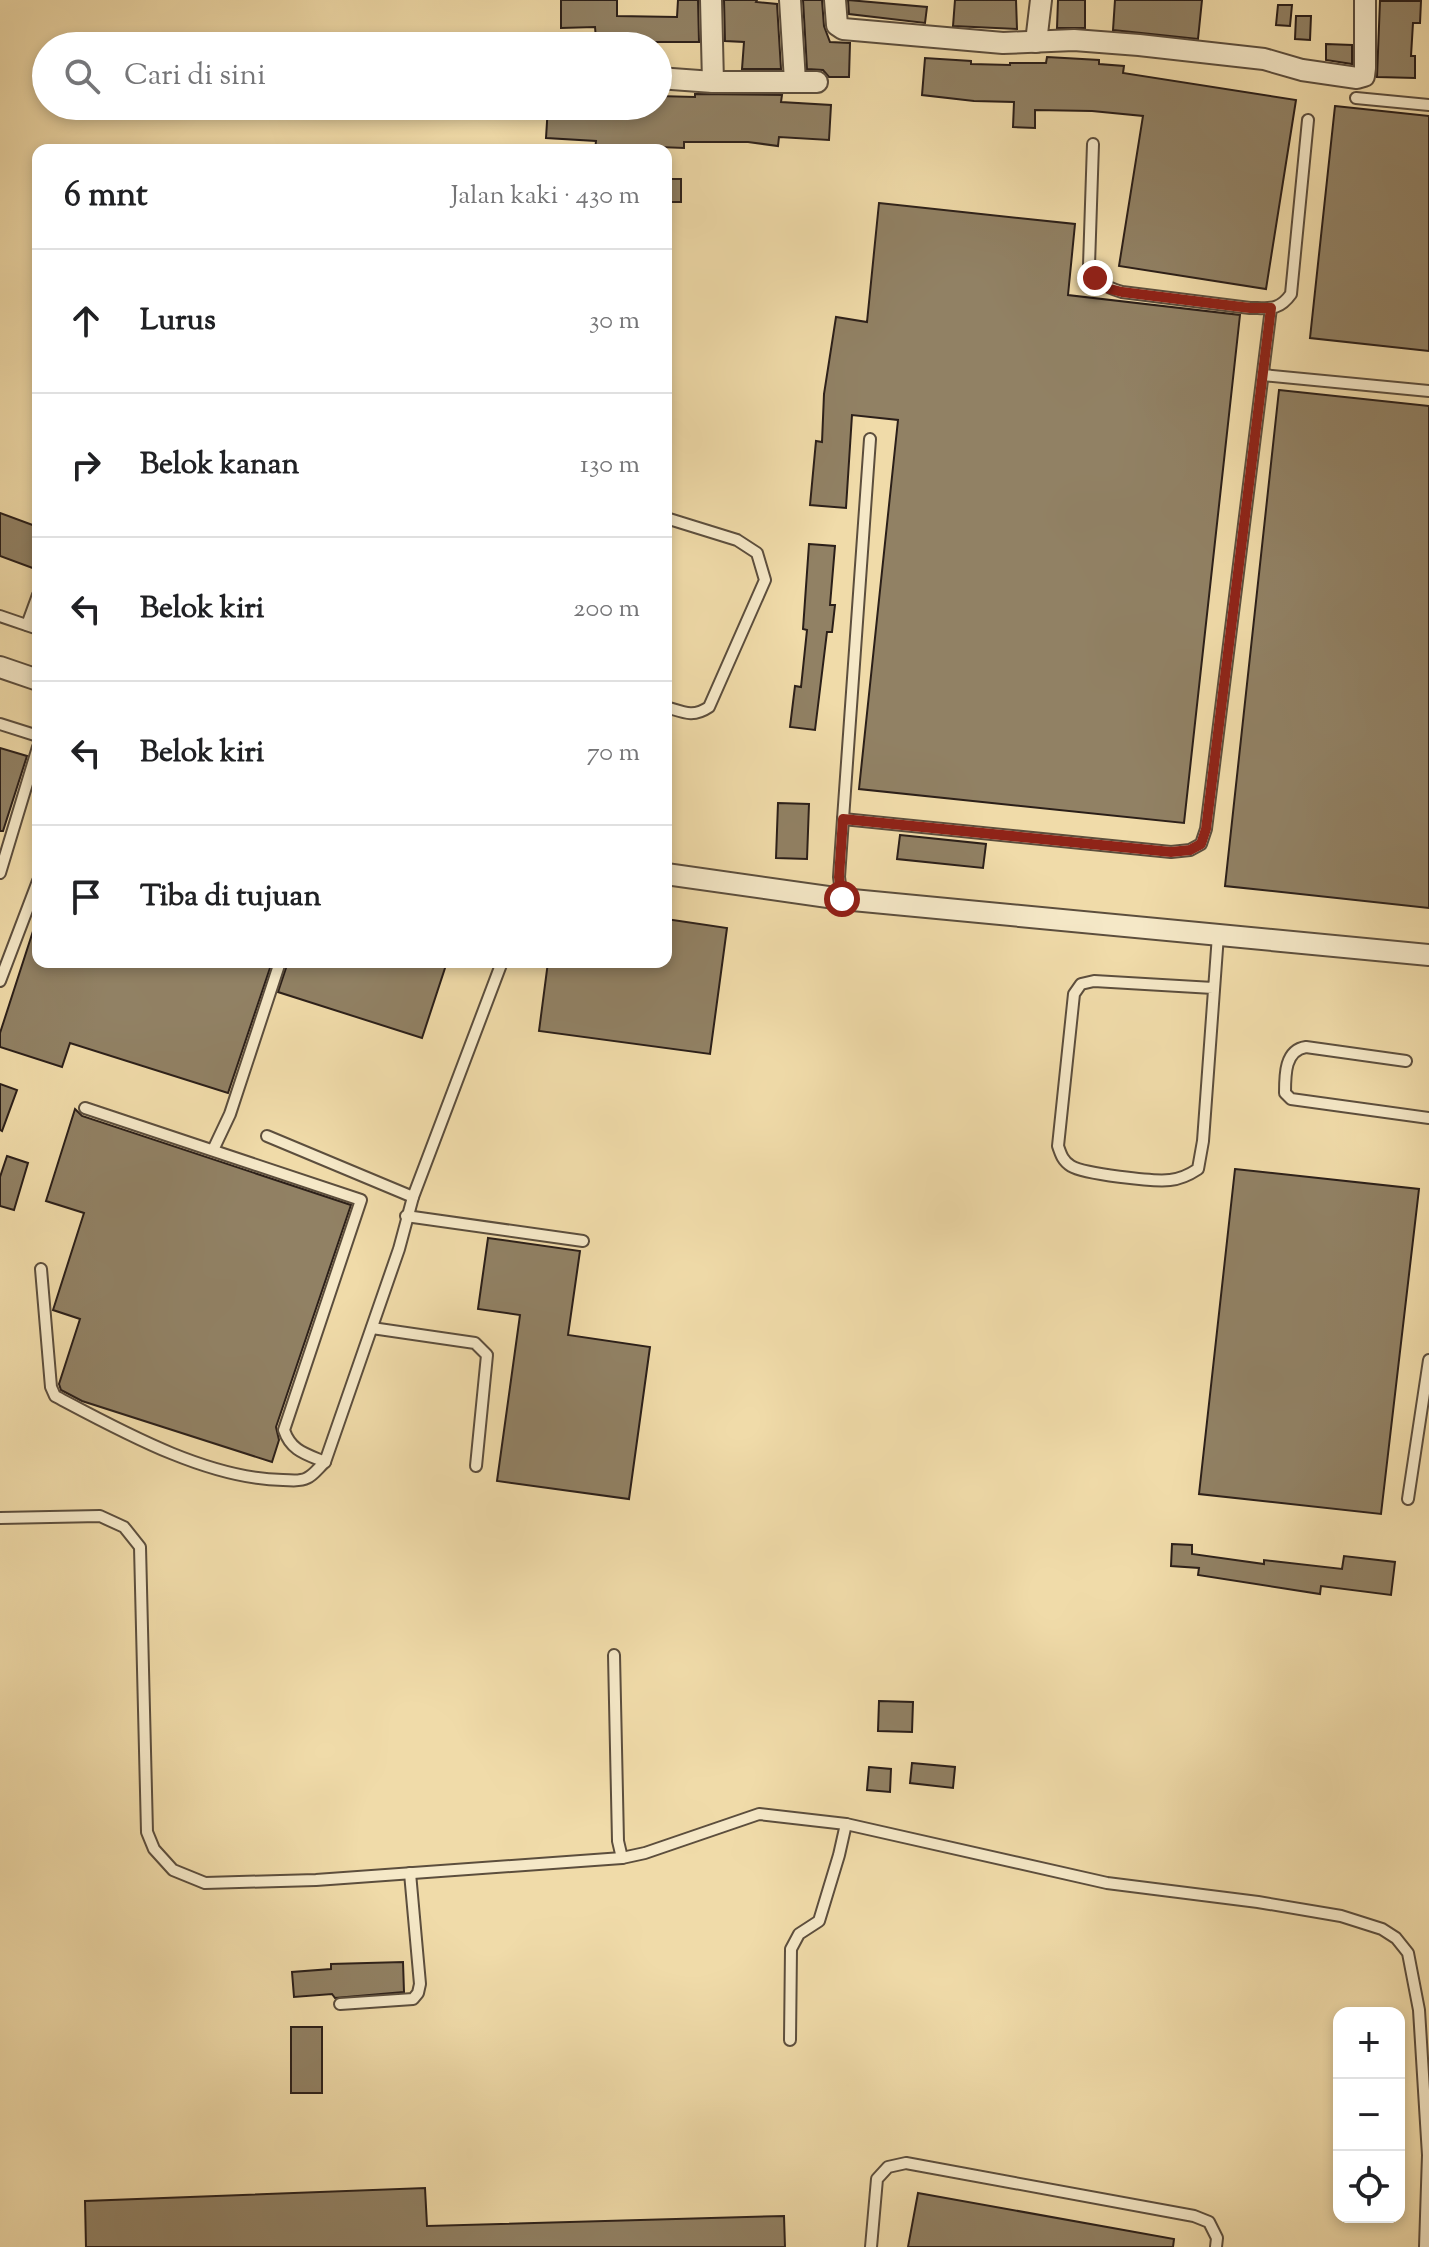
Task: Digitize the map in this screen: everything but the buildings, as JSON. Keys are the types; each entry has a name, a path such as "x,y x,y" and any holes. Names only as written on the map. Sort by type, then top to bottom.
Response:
{"street":[{"path":"711,0 713,82"},
{"path":"790,0 795,81"},
{"path":"835,0 837,25 843,29 1003,43 1074,40 1221,53 1357,78 1364,76 1365,68 1365,0"},
{"path":"1036,42 1041,0"},
{"path":"672,79 817,82"},
{"path":"0,667 32,678"},
{"path":"672,875 842,899 1429,955"}],"lane":[{"path":"1356,98 1429,105"},
{"path":"1093,144 1089,265 1095,278 1106,288 1122,292 1271,308 1284,304 1291,294 1308,120"},
{"path":"843,819 1171,852 1190,850 1201,844 1206,829 1271,308"},
{"path":"1263,375 1429,391"},
{"path":"842,899 839,877 870,439"},
{"path":"672,520 737,540 757,553 765,580 709,707 691,715 672,709"},
{"path":"27,625 32,611"},
{"path":"0,616 32,627"},
{"path":"0,724 32,734"},
{"path":"0,873 32,767"},
{"path":"0,981 32,897"},
{"path":"1213,988 1094,981 1081,984 1074,994 1058,1146 1068,1164 1081,1171 1168,1181 1188,1176 1198,1169 1203,1141 1218,935"},
{"path":"213,1150 230,1114 278,968"},
{"path":"41,1269 51,1387 55,1396 125,1433 216,1469 254,1480 299,1481 309,1477 325,1462 399,1249 406,1216 500,968"},
{"path":"1406,1061 1306,1047 1296,1049 1290,1055 1285,1093 1291,1099 1429,1118"},
{"path":"85,1108 359,1198 361,1201 284,1430 289,1443 299,1451 325,1462"},
{"path":"267,1136 413,1197"},
{"path":"406,1216 583,1241"},
{"path":"372,1328 475,1343 482,1348 487,1355 476,1466"},
{"path":"1408,1499 1429,1360"},
{"path":"0,1518 100,1516 124,1527 140,1547 147,1832 154,1849 173,1870 205,1883 622,1858 759,1814 846,1824 1107,1883 1258,1902 1341,1916 1382,1929 1396,1938 1408,1953 1419,2010 1429,2155 1425,2247"},
{"path":"614,1655 618,1841 622,1858"},
{"path":"790,2040 791,1949 799,1934 819,1921 846,1824"},
{"path":"340,2004 413,1999 418,1993 420,1984 410,1873"},
{"path":"871,2247 877,2179 888,2167 906,2163 1194,2216 1209,2222 1217,2238 1216,2247"}],"route":[{"path":"842,899 839,877 843,819 1171,852 1190,850 1201,844 1206,829 1271,308 1122,292 1106,288 1095,278"}]}
